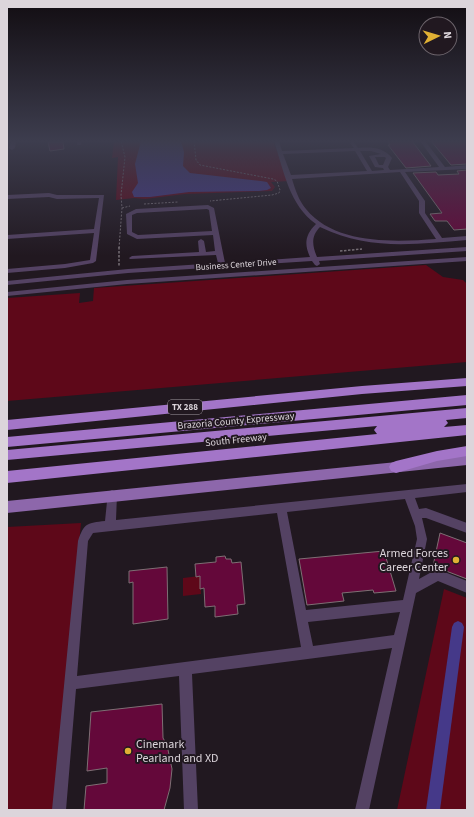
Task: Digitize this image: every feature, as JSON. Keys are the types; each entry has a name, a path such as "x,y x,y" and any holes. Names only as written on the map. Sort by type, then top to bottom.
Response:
{"highway":[{"path":"362,390 467,374"},
{"name":"TX 288","path":"7,425 362,390 467,382"},
{"path":"362,390 467,389"},
{"name":"Brazoria County Expressway","path":"7,442 467,400"},
{"name":"Brazoria County Expressway","path":"7,455 467,413"},
{"path":"272,449 292,440 467,420"},
{"name":"South Freeway","path":"7,477 467,430"},
{"path":"396,467 436,456 467,451"}],"main road":[{"path":"7,507 112,495 467,460"}],"street":[{"path":"291,179 301,206 308,215 320,224 348,237 372,242 392,243 467,238"},
{"path":"407,179 422,201 422,213 440,240"},
{"path":"7,197 49,195 57,198 102,196 93,261 65,266 7,271"},
{"path":"216,233 137,237 129,233 130,214 136,211 208,207 212,209 222,265"},
{"path":"319,268 308,240 311,232 320,224"},
{"path":"7,237 97,231"},
{"path":"202,240 203,254"},
{"name":"Business Center Drive","path":"7,283 63,277 130,264 222,265 467,249"},
{"path":"133,250 130,264 219,253"},
{"name":"Business Center Drive","path":"7,294 62,288 319,268 467,259"},
{"path":"62,288 65,266"},
{"path":"59,810 83,541 86,532 90,528 110,524 467,488"},
{"path":"362,810 422,539 422,532 408,494"},
{"path":"110,524 112,495"},
{"path":"281,507 308,653"},
{"path":"416,514 426,513 467,528"},
{"path":"412,589 437,575 467,587"},
{"path":"302,617 408,605"},
{"path":"70,683 400,641"},
{"path":"185,669 191,810"}],"path":[{"path":"122,179 120,195 122,208 119,232 119,266 130,264"},
{"path":"211,201 279,193 280,190 277,181 273,179"},
{"path":"143,204 181,202"},
{"path":"122,208 136,205"},
{"path":"338,251 368,249"}],"shaded area":[{"path":"117,179 288,179 289,181 271,182 275,187 272,191 185,194 145,199 134,198 116,200"},
{"path":"137,179 242,179 267,182 271,188 259,191 189,192 150,197 134,197 132,192 138,183"},
{"path":"426,265 443,277 463,280 467,284 467,362 7,401 7,298 80,293 79,303 93,301 94,288"},
{"path":"81,523 54,810 7,810 7,527"},
{"path":"200,576 201,594 183,596 183,578"},
{"path":"444,589 467,598 467,810 397,810"}],"building":[{"path":"417,179 467,179 467,229 454,230 447,221 435,221 430,214 442,213"},
{"path":"440,533 467,543 467,579 433,566"},
{"path":"384,551 396,591 374,593 373,590 342,593 344,601 307,605 299,559"},
{"path":"225,556 226,559 231,559 232,563 241,562 245,604 237,605 238,614 215,617 215,606 205,607 204,588 200,589 200,576 196,577 195,564 216,562 216,557"},
{"path":"167,567 168,619 133,624 133,582 129,583 129,571"},
{"name":"Cinemark Pearland and XD","path":"162,704 163,738 167,745 172,769 170,788 164,810 84,810 86,786 107,783 107,768 87,771 91,712"}],"waterway":[{"path":"433,810 458,627"}],"place":[{"name":"Armed Forces Career Center","path":"456,560"},
{"name":"Cinemark Pearland and XD","path":"128,751"}]}
